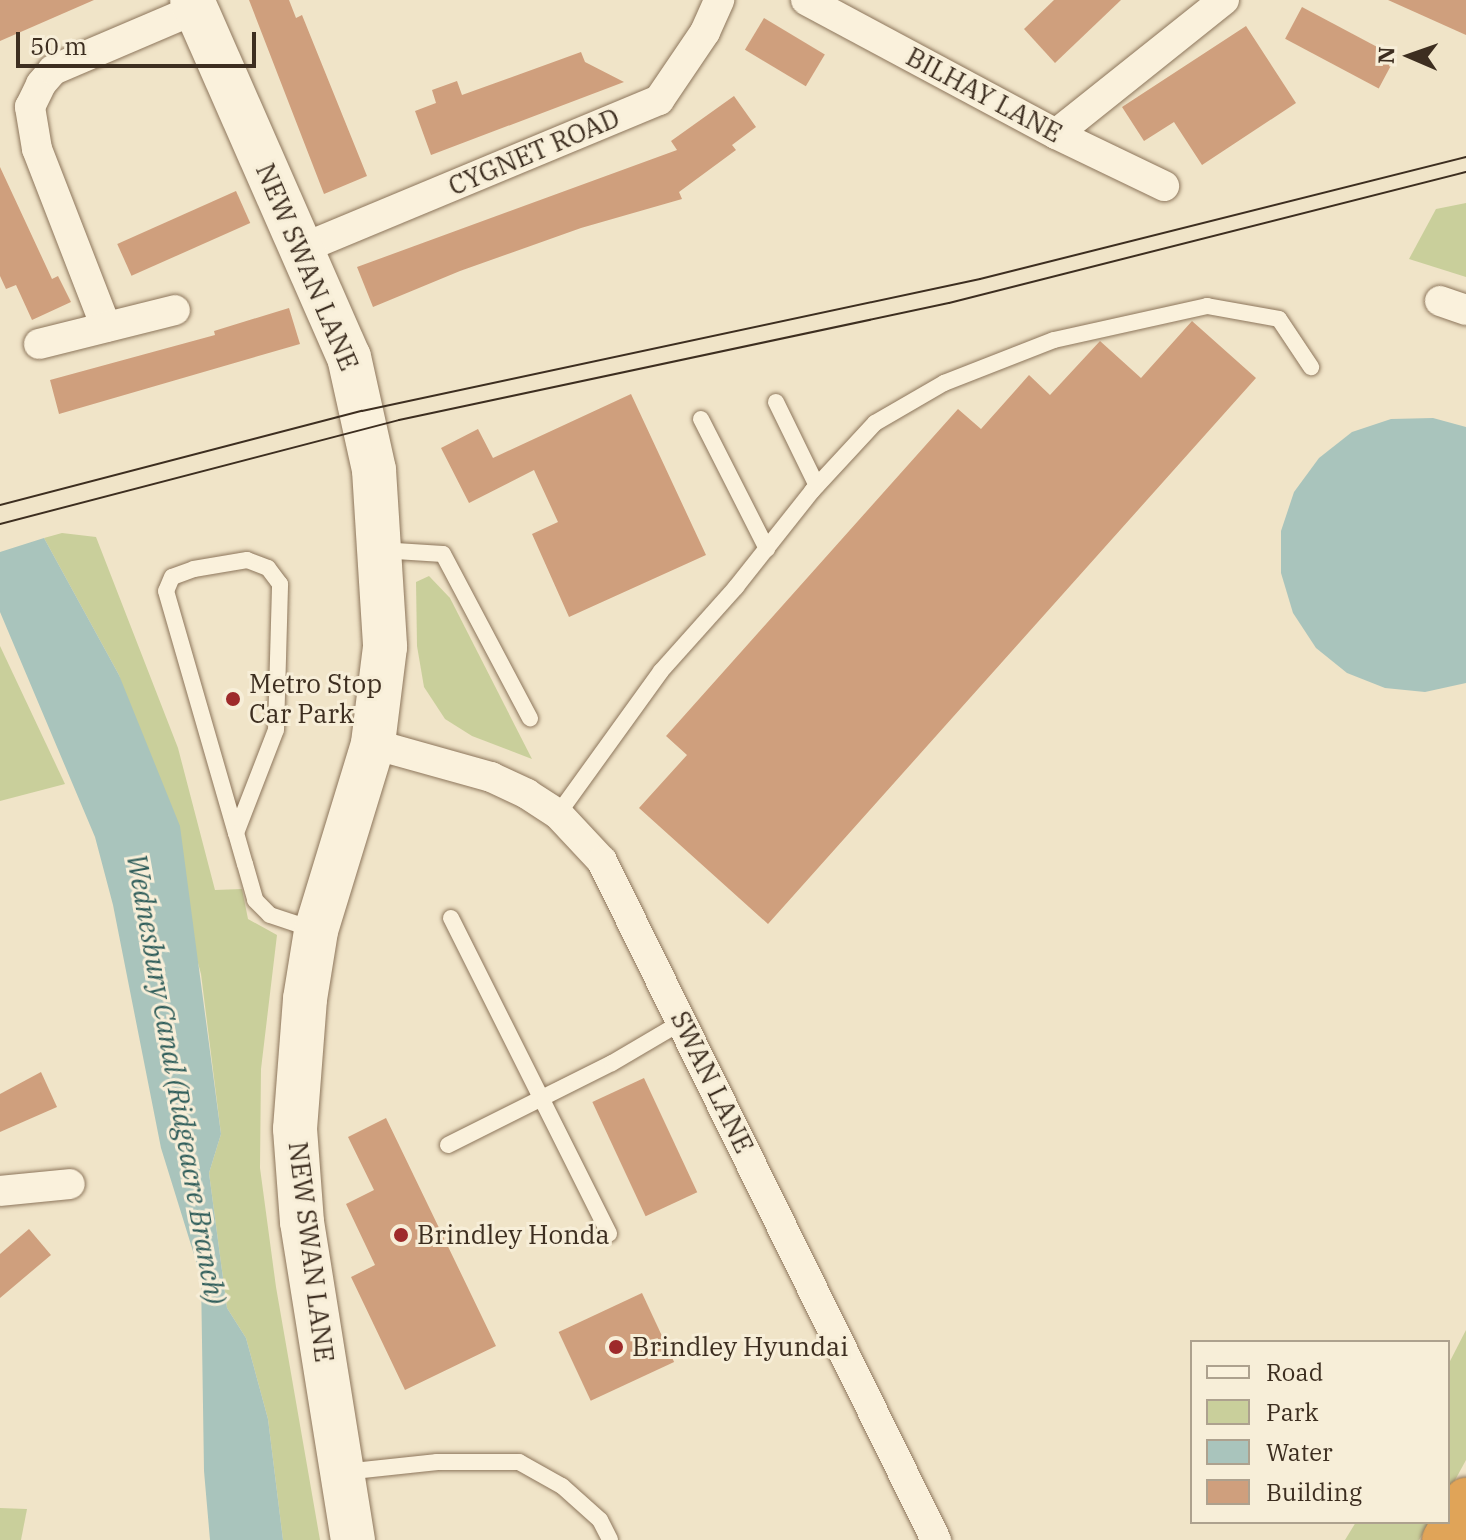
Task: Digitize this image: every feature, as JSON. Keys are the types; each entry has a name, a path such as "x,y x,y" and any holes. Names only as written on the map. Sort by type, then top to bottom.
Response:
{"highway":[{"path":"1444,1540 1466,1500"}],"main road":[{"name":"NEW SWAN LANE","path":"194,4 349,357 374,470 385,647 373,744 316,931 305,999 295,1129 302,1222 353,1540"}],"street":[{"name":"CYGNET ROAD","path":"301,249 659,100 705,32 719,0"},
{"name":"BILHAY LANE","path":"810,1 1056,134 1164,186"},
{"path":"1056,134 1210,3"},
{"path":"106,327 37,149 30,107 41,84 53,70 194,4"},
{"path":"39,344 175,310"},
{"name":"SWAN LANE","path":"373,744 491,777 527,794 558,814 602,861 936,1540"},
{"path":"0,1191 70,1184"}],"lane":[{"path":"558,814 661,671 817,486 875,423 944,383 1054,340 1207,306 1279,319 1311,367"},
{"path":"776,402 817,486"},
{"path":"701,419 767,549"},
{"path":"379,549 443,554 530,718"},
{"path":"236,833 276,730 280,584 268,568 247,560 194,569 172,577 166,591 255,900 270,915 316,931"},
{"path":"451,918 539,1100 609,1234"},
{"path":"448,1145 539,1100 682,1022"},
{"path":"342,1472 437,1462 519,1462 562,1486 600,1520 610,1540"}],"green space":[{"path":"1466,203 1466,277 1409,259 1436,209"},
{"path":"62,533 96,537 178,748 215,890 242,889 248,919 277,935 261,1069 260,1168 276,1287 320,1540 283,1540 268,1419 246,1338 227,1308 209,1173 221,1134 201,974 119,675 44,538"},
{"path":"429,576 450,598 532,759 472,736 445,719 424,687 417,646 416,582"},
{"path":"0,646 65,784 0,801"},
{"path":"1466,1330 1466,1460 1450,1489 1450,1361"},
{"path":"0,1508 27,1509 21,1540 0,1540"},
{"path":"1355,1524 1429,1524 1419,1540 1345,1540"}],"water":[{"path":"1433,418 1466,427 1466,683 1425,692 1385,688 1347,673 1316,648 1293,613 1281,573 1281,531 1294,492 1319,458 1352,432 1391,419"},
{"name":"Wednesbury Canal (Ridgeacre Branch)","path":"44,538 119,675 180,826 221,1134 209,1173 227,1308 246,1338 268,1419 283,1540 210,1540 204,1471 201,1277 161,1148 113,905 95,837 0,612 0,552"}],"building":[{"path":"0,0 94,0 0,41"},
{"path":"249,0 289,0 296,18 302,15 367,176 324,194"},
{"path":"1054,0 1121,0 1055,63 1024,29"},
{"path":"1388,0 1466,0 1466,35"},
{"path":"1302,7 1396,57 1379,89 1285,39"},
{"path":"764,18 825,55 806,86 745,50"},
{"path":"1246,26 1296,103 1202,165 1174,122 1144,141 1122,107"},
{"path":"581,52 585,62 624,82 431,155 415,111 436,103 432,90 457,81 462,95"},
{"path":"734,96 756,127 732,145 736,150 679,192 682,199 581,228 460,271 373,307 357,267 677,150 671,141"},
{"path":"0,167 52,279 58,276 71,302 32,320 16,285 6,289 0,276"},
{"path":"236,191 250,223 131,276 117,244"},
{"path":"289,308 300,344 59,414 50,380 215,335 214,331"},
{"path":"1192,321 1256,378 768,924 639,808 687,755 666,736 958,409 981,429 1029,375 1050,395 1100,341 1141,378"},
{"path":"631,394 706,555 569,617 532,534 558,522 534,470 469,503 441,448 478,429 493,458"},
{"path":"41,1072 57,1107 0,1132 0,1094"},
{"path":"644,1078 697,1192 646,1216 592,1102"},
{"name":"Brindley Honda","path":"386,1118 496,1346 405,1390 351,1277 375,1265 346,1204 374,1190 348,1137"},
{"path":"29,1229 51,1255 0,1298 0,1254"},
{"name":"Brindley Hyundai","path":"642,1293 674,1362 591,1401 559,1332"}],"tram line":[{"path":"0,505 362,411 980,279 1466,157"},
{"path":"0,524 399,420 949,303 1466,172"}],"place":[{"name":"Metro Stop Car Park","path":"233,699"},
{"name":"Brindley Honda","path":"401,1235"},
{"name":"Brindley Hyundai","path":"616,1347"}]}
